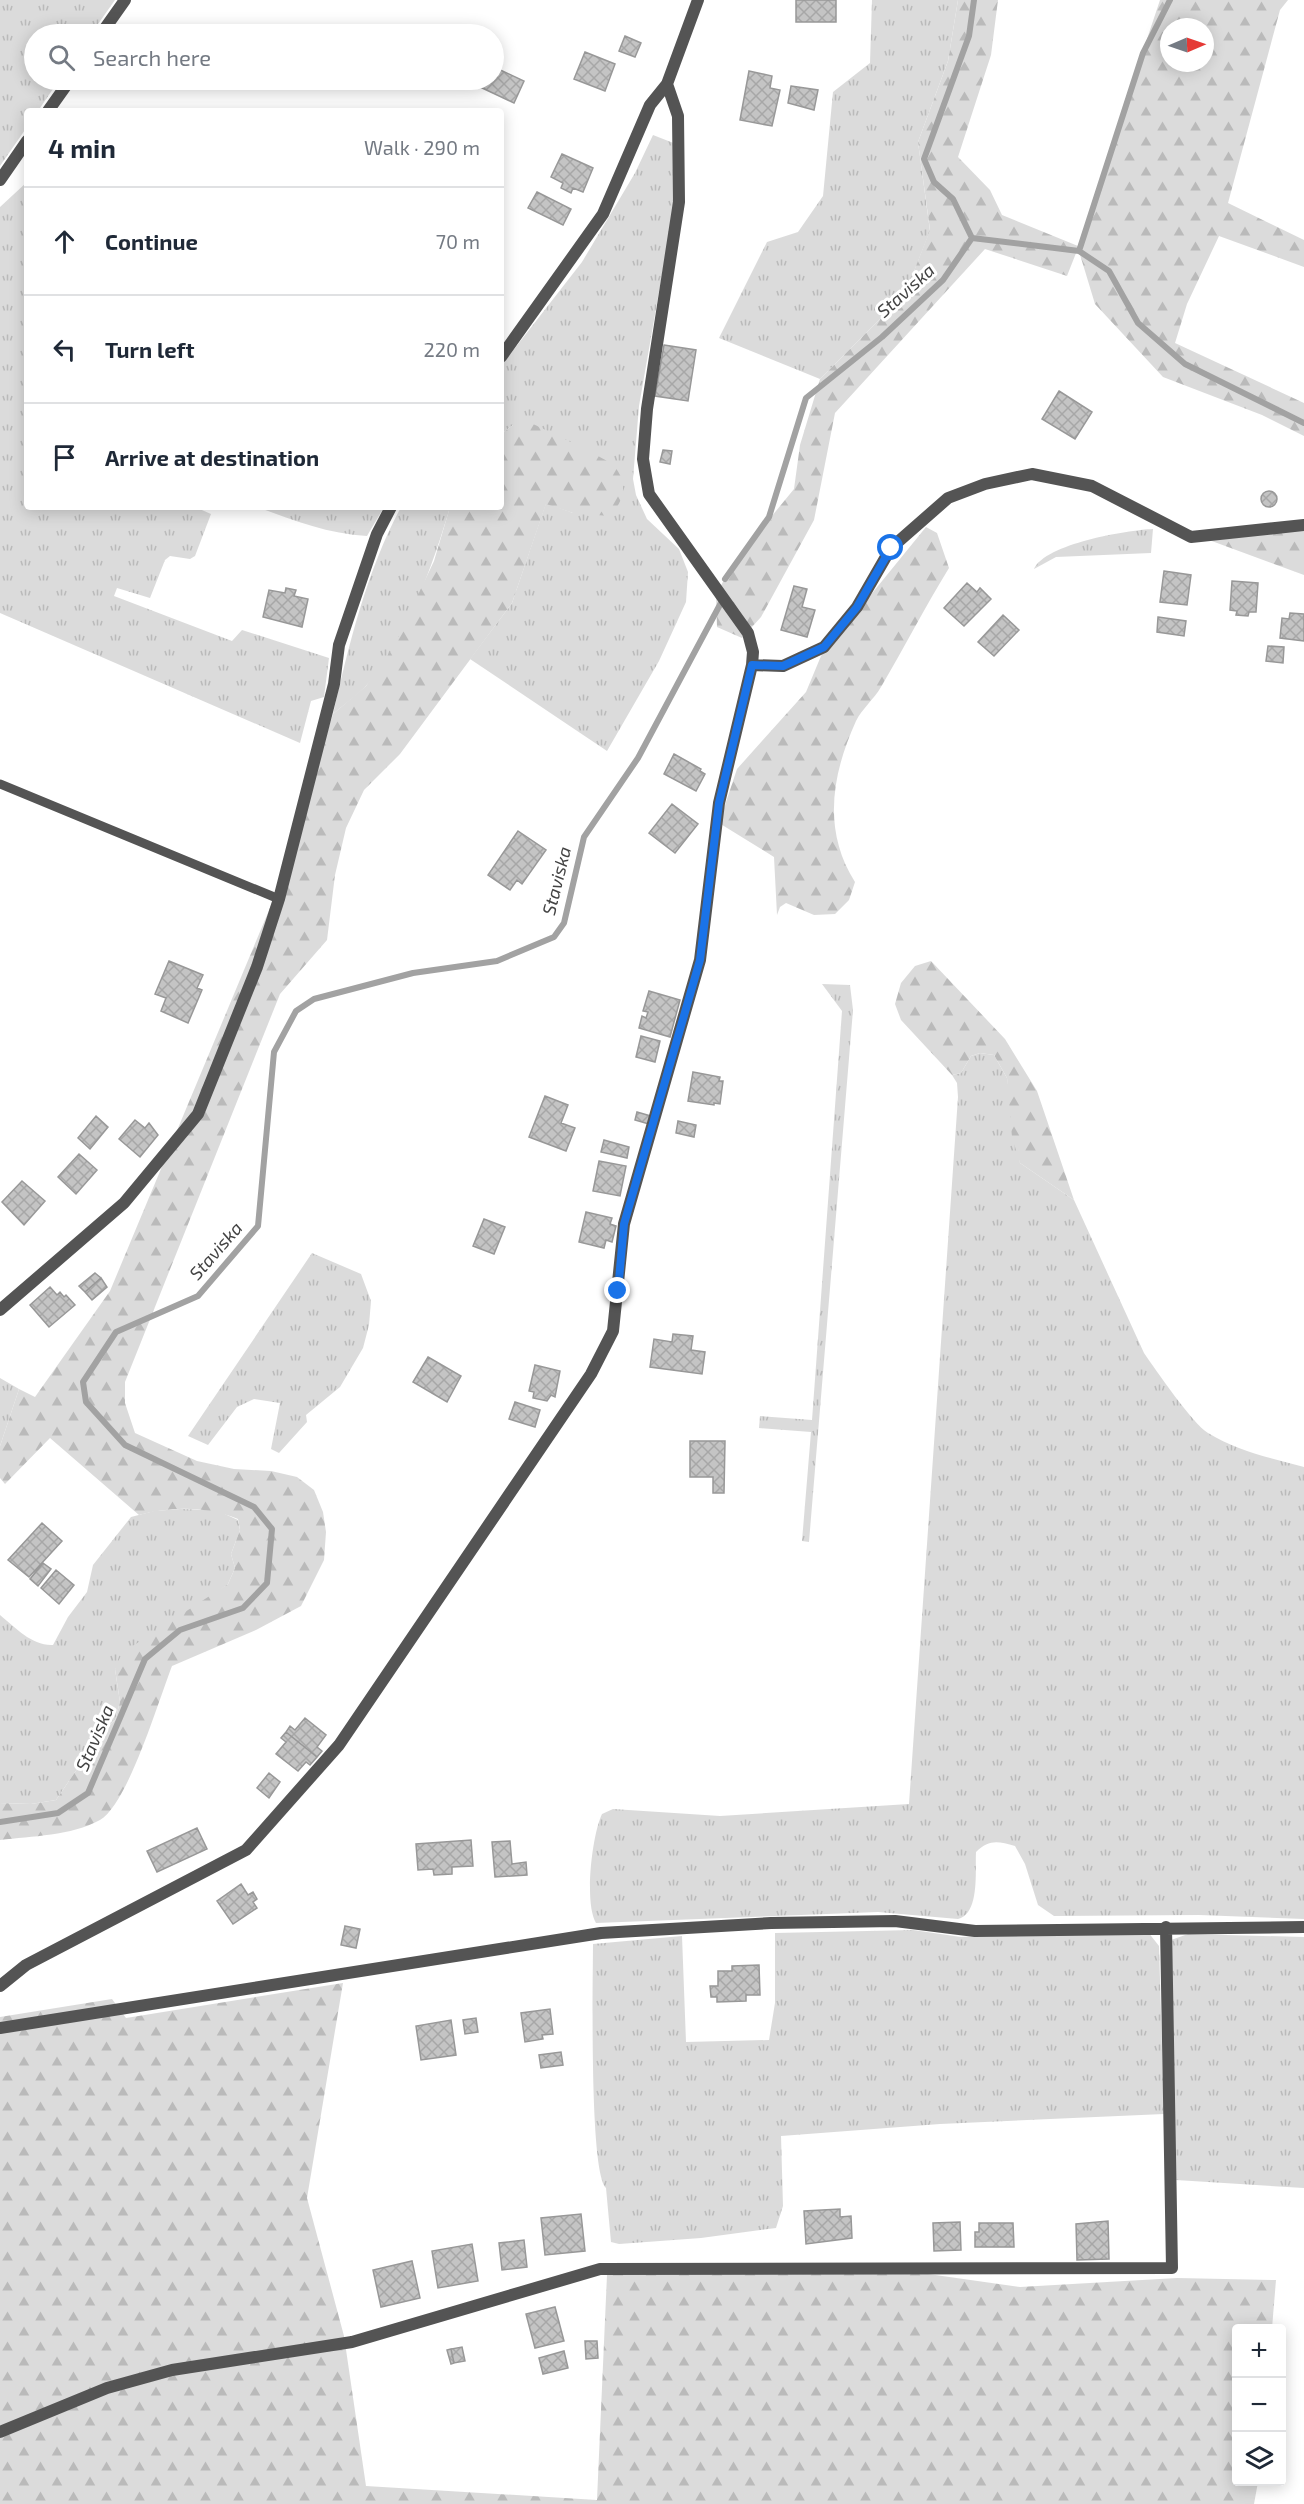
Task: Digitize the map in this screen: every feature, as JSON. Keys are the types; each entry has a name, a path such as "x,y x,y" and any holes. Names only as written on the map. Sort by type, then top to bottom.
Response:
{"street":[{"path":"108,24 126,0"},
{"path":"504,353 603,214 650,105 667,84 698,0"},
{"path":"0,1986 26,1965 246,1850 339,1745 591,1374 613,1331 624,1224 700,960 719,803 752,665 753,652 748,633 649,494 643,459 647,409 679,201 678,116 667,84"},
{"path":"50,108 63,90"},
{"path":"0,180 24,145"},
{"path":"752,665 783,666 824,647 857,607 891,548 948,498 985,484 1032,474 1092,486 1191,537 1304,525"},
{"path":"0,1310 124,1203 198,1114 257,967 279,899 334,684 339,645 377,534 389,510"},
{"path":"0,2028 601,1933 771,1923 895,1921 975,1931 1304,1927"},
{"path":"0,2432 107,2388 172,2370 352,2342 600,2269 1172,2268 1166,1927"}],"lane":[{"path":"0,784 279,899"}],"green space":[{"path":"0,0 115,0 98,24 24,24 24,90 52,90 40,108 24,108 24,131 0,166"},
{"path":"872,0 958,0 948,61 918,142 930,231 905,294 820,379 719,338 767,242 798,232 823,196 833,92 870,63"},
{"path":"958,0 998,0 991,55 958,157 990,190 1002,215 1078,246 1160,0 1288,0 1280,10 1228,203 1304,240 1304,267 1219,236 1187,304 1175,343 1304,403 1304,436 1262,415 1163,377 1095,304 1078,248 1067,276 985,249 835,413 814,520 761,617 742,638 717,627 716,594 735,561 794,489 800,445 820,379 905,294 930,230 918,142 948,61"},
{"path":"653,135 676,144 675,200 639,406 633,479 636,495 647,519 679,549 688,572 686,602 659,661 607,751 470,659 512,603 546,503 573,513 513,425 504,432 504,362 582,262 635,173"},
{"path":"24,185 24,510 202,510 211,514 195,556 190,559 170,556 165,560 150,598 117,588 114,596 232,641 242,630 329,658 324,697 311,701 300,743 0,613 0,207"},
{"path":"529,422 614,466 622,479 621,499 609,516 573,513 546,504 512,603 400,754 364,790 346,828 335,875 327,940 280,994 125,1382 125,1403 135,1433 197,1461 234,1469 271,1471 297,1477 314,1490 323,1512 326,1532 324,1560 301,1606 256,1630 172,1666 132,1773 111,1810 100,1820 64,1832 0,1840 0,1803 31,1804 56,1800 101,1734 115,1720 120,1702 115,1669 122,1653 228,1584 235,1568 231,1554 240,1530 238,1519 201,1510 176,1509 139,1515 50,1438 5,1484 0,1478 0,1446 19,1389 35,1397 110,1291 272,903 333,714 366,686 393,648 434,561 449,510 504,510 504,432 513,425"},
{"path":"266,510 382,510 367,536 325,529"},
{"path":"400,510 449,510 427,577 393,650 365,687 333,714 360,608 389,531"},
{"path":"1304,523 1304,575 1209,540"},
{"path":"926,527 937,533 949,568 881,687 856,721 836,782 834,822 845,862 855,882 849,900 835,914 814,915 786,903 780,907 777,915 774,857 719,823 737,769 806,692 821,656"},
{"path":"1153,529 1151,553 1056,557 1034,569 1041,560 1070,546 1125,532"},
{"path":"931,961 1005,1039 1037,1091 1074,1200 1020,1163 1012,1137 1007,1078 994,1055 980,1053 971,1056 961,1073 952,1075 901,1020 895,1004 901,983 915,966"},
{"path":"822,984 850,985 853,1010 809,1542 802,1541 811,1432 759,1428 760,1416 812,1420 842,1011"},
{"path":"980,1053 994,1055 1007,1078 1020,1163 1074,1200 1144,1353 1184,1408 1201,1428 1231,1445 1304,1467 1304,1919 1199,1915 1054,1916 1038,1905 1025,1864 1015,1846 994,1842 976,1852 973,1900 970,1909 958,1919 878,1912 596,1923 590,1900 595,1837 602,1814 613,1809 720,1816 909,1804 958,1097 957,1083 952,1075 961,1073 971,1056"},
{"path":"312,1253 361,1274 371,1301 369,1325 363,1348 340,1387 306,1415 307,1422 279,1453 271,1449 280,1403 254,1399 237,1407 208,1445 188,1436"},
{"path":"0,1378 19,1389 0,1446"},
{"path":"216,1510 238,1520 240,1530 231,1554 235,1568 228,1584 115,1669 120,1702 115,1720 101,1734 56,1800 31,1804 0,1803 0,1615 38,1643 53,1645 68,1617 87,1592 93,1565 131,1517 154,1511"},
{"path":"913,1930 961,1937 1058,1932 1148,1932 1159,1946 1164,2114 940,2124 781,2136 783,2206 776,2228 701,2238 619,2244 611,2242 606,2188 601,2174 594,2113 593,1944 682,1936 686,2042 769,2040 775,2003 775,1933"},
{"path":"1188,1934 1304,1937 1304,2188 1176,2180 1170,1947 1171,1940"},
{"path":"343,1983 307,2198 344,2336 366,2486 597,2500 607,2275 886,2268 1020,2287 1177,2278 1276,2280 1272,2324 1232,2324 1232,2486 1257,2486 1254,2504 0,2504 0,2017 112,1999 126,2018"}],"building":[{"path":"796,0 836,0 836,22 796,22"},
{"path":"625,36 641,43 635,57 619,51"},
{"path":"585,52 615,64 605,91 574,79"},
{"path":"749,71 772,76 770,88 780,90 772,126 740,120"},
{"path":"504,72 524,81 514,103 486,90 504,90"},
{"path":"791,86 818,90 814,110 788,103"},
{"path":"562,154 593,168 583,192 573,188 571,193 561,188 563,183 551,177"},
{"path":"537,192 571,209 563,225 528,208"},
{"path":"664,345 696,350 688,401 655,396"},
{"path":"1059,391 1092,412 1075,439 1042,419"},
{"path":"663,450 672,451 670,464 660,462"},
{"path":"1269,491 1275,493 1277,499 1275,505 1269,507 1263,505 1261,499 1263,493"},
{"path":"1164,571 1191,575 1187,605 1160,602"},
{"path":"1232,581 1258,583 1256,612 1249,612 1248,616 1236,615 1237,611 1230,610"},
{"path":"967,583 977,592 980,588 991,599 964,626 944,608"},
{"path":"794,586 807,589 802,607 815,610 807,637 781,630"},
{"path":"286,588 296,590 294,596 308,599 302,627 263,617 269,590 285,593"},
{"path":"1290,613 1304,614 1304,641 1280,638 1282,618 1289,619"},
{"path":"1003,615 1019,630 994,656 978,642"},
{"path":"1158,617 1186,621 1184,636 1157,632"},
{"path":"1268,646 1284,647 1283,663 1266,661"},
{"path":"674,754 701,769 700,771 705,774 696,791 664,774"},
{"path":"672,804 698,824 675,853 649,833"},
{"path":"518,831 546,850 522,884 517,880 510,890 488,875"},
{"path":"169,961 203,975 197,988 202,990 188,1023 161,1011 166,998 155,994"},
{"path":"649,991 680,1000 670,1037 639,1028 642,1016 646,1018 648,1012 643,1011"},
{"path":"641,1036 660,1041 655,1062 636,1057"},
{"path":"693,1072 720,1077 719,1081 723,1081 720,1104 688,1101"},
{"path":"545,1096 568,1105 561,1123 575,1128 566,1151 529,1137"},
{"path":"637,1112 651,1116 649,1124 635,1120"},
{"path":"96,1116 108,1127 90,1149 78,1138"},
{"path":"135,1120 145,1128 149,1123 158,1135 140,1157 119,1139"},
{"path":"678,1121 696,1125 694,1137 676,1133"},
{"path":"604,1140 629,1147 627,1158 601,1152"},
{"path":"79,1154 97,1170 76,1194 58,1177"},
{"path":"599,1161 626,1166 620,1196 593,1191"},
{"path":"22,1181 45,1201 24,1225 2,1202"},
{"path":"586,1212 612,1218 610,1224 616,1226 612,1242 606,1240 604,1248 579,1242"},
{"path":"484,1219 505,1227 494,1254 473,1246"},
{"path":"95,1273 101,1278 85,1292 79,1286"},
{"path":"101,1278 107,1287 92,1300 85,1292"},
{"path":"50,1287 57,1295 60,1292 64,1297 66,1295 75,1305 49,1327 30,1305"},
{"path":"673,1334 693,1336 691,1350 705,1352 702,1374 650,1367 654,1339 672,1342"},
{"path":"428,1357 461,1376 447,1402 413,1382"},
{"path":"535,1365 560,1371 555,1397 551,1395 547,1401 533,1398 534,1392 529,1391"},
{"path":"515,1402 540,1410 535,1427 509,1419"},
{"path":"690,1441 725,1441 724,1493 713,1493 713,1477 690,1477"},
{"path":"42,1523 62,1541 29,1577 8,1560"},
{"path":"43,1563 51,1569 38,1586 30,1579"},
{"path":"56,1570 74,1585 59,1604 41,1588"},
{"path":"305,1718 326,1735 317,1747 322,1751 317,1757 286,1732 290,1726 295,1730"},
{"path":"286,1732 317,1757 310,1765 306,1762 298,1771 276,1754 286,1742 281,1738"},
{"path":"269,1773 280,1782 269,1798 257,1788"},
{"path":"197,1828 207,1849 157,1872 147,1851"},
{"path":"471,1840 473,1866 452,1867 452,1874 434,1875 433,1869 418,1870 416,1844"},
{"path":"510,1841 512,1864 526,1862 527,1875 495,1877 492,1842"},
{"path":"241,1884 248,1895 253,1892 257,1899 253,1902 257,1908 233,1924 217,1901"},
{"path":"345,1926 360,1929 356,1948 341,1945"},
{"path":"759,1965 760,1995 746,1995 746,2001 717,2002 717,1997 711,1997 710,1986 718,1986 718,1971 732,1971 732,1966"},
{"path":"550,2009 553,2034 542,2035 543,2039 525,2042 521,2013"},
{"path":"476,2018 478,2032 465,2034 463,2020"},
{"path":"451,2020 456,2055 421,2060 416,2026"},
{"path":"561,2052 563,2065 541,2068 539,2055"},
{"path":"840,2209 840,2217 851,2216 852,2238 806,2244 804,2211"},
{"path":"581,2214 585,2251 545,2255 541,2218"},
{"path":"1108,2221 1109,2259 1077,2260 1076,2224"},
{"path":"960,2222 961,2250 934,2251 933,2223"},
{"path":"979,2223 1013,2223 1014,2247 975,2247 975,2232 979,2232"},
{"path":"524,2240 527,2267 502,2270 499,2243"},
{"path":"472,2244 478,2281 438,2288 432,2251"},
{"path":"412,2261 420,2298 381,2307 373,2270"},
{"path":"555,2307 564,2341 535,2348 526,2314"},
{"path":"585,2341 597,2341 598,2358 586,2359"},
{"path":"462,2347 465,2361 454,2363 451,2349"},
{"path":"451,2349 454,2363 451,2364 447,2350"},
{"path":"564,2351 568,2368 543,2374 539,2358"}],"waterway":[{"name":"Staviska","path":"725,579 769,517 806,398 882,337 943,280 972,238 953,199 934,182 924,159 969,36 974,0"},
{"path":"1079,251 1143,53 1170,0"},
{"path":"972,238 1079,251 1109,271 1138,323 1185,364 1304,423"},
{"name":"Staviska","path":"0,1822 58,1813 88,1793 145,1659 180,1630 243,1608 267,1583 272,1529 254,1507 125,1445 86,1402 83,1382 116,1332 198,1296 258,1226 274,1052 296,1011 314,999 413,973 497,961 554,937 564,923 584,837 638,758 723,599"}],"route":[{"path":"618,1291 624,1224 700,960 719,803 752,665 783,666 824,647 857,607 891,548"}]}
